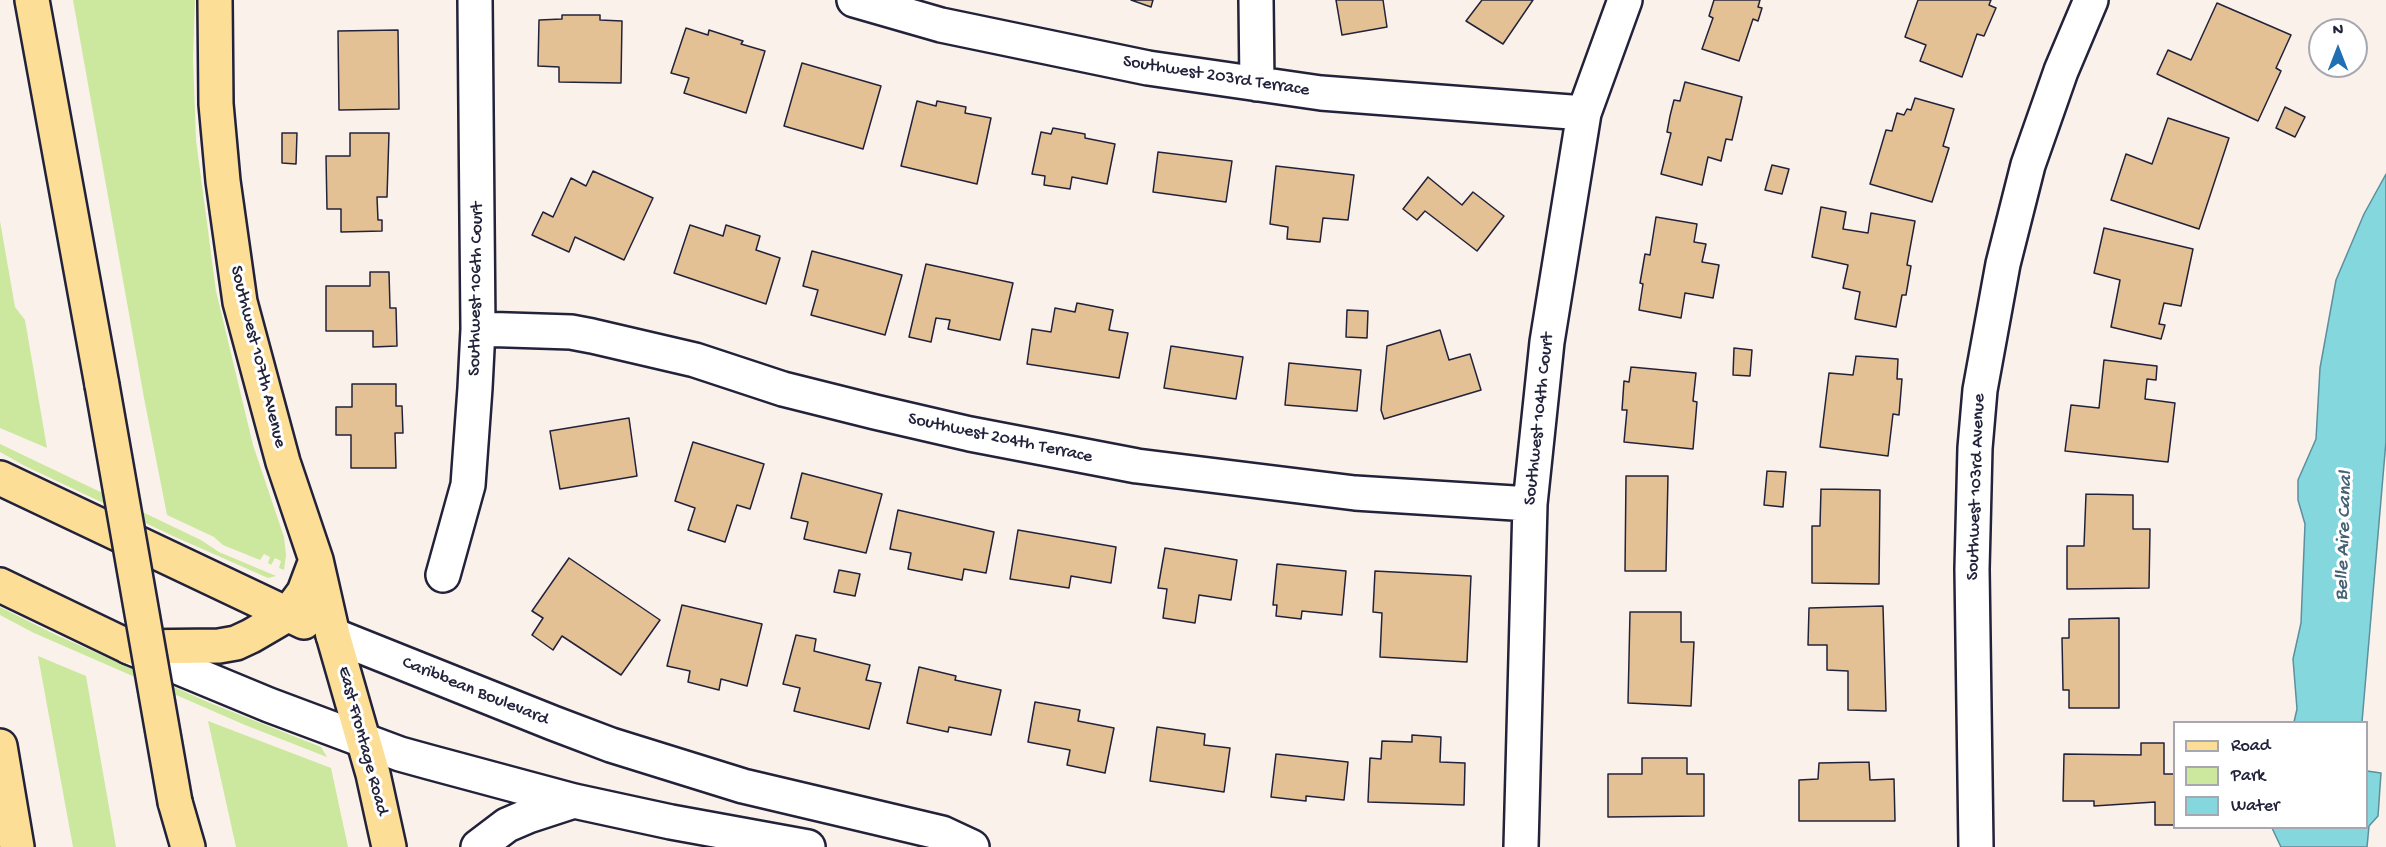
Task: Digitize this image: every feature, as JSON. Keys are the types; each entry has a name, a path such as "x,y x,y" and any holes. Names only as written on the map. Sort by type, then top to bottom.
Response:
{"main road":[{"path":"32,0 102,385 181,847"},
{"name":"Southwest 107th Avenue","path":"215,0 216,104 223,181 240,302 283,462 316,560 333,635"},
{"name":"Caribbean Boulevard","path":"0,478 333,635"},
{"path":"0,585 129,647 219,646 236,643 287,615 304,592 316,560"},
{"name":"East Frontage Road","path":"333,635 364,740 389,847"},
{"path":"0,746 17,847"},
{"path":"175,802 188,847"}],"street":[{"name":"Southwest 106th Court","path":"443,575 468,485 478,329 476,0"},
{"name":"Southwest 203rd Terrace","path":"854,0 941,25 1148,68 1333,94 1584,113"},
{"path":"1256,0 1257,84"},
{"name":"Southwest 104th Court","path":"1521,847 1530,504 1547,342 1584,113 1625,0"},
{"name":"Southwest 103rd Avenue","path":"1977,847 1972,569 1975,448 1980,390 2002,264 2028,165 2061,71 2091,0"},
{"name":"Southwest 204th Terrace","path":"478,329 571,332 592,336 695,360 783,388 875,412 970,434 1137,466 1355,493 1530,504"},
{"name":"Caribbean Boulevard","path":"333,635 611,745 743,786 942,833 972,847"},
{"path":"129,647 269,705 400,754 574,801 671,822 808,847"},
{"path":"478,847 507,825 574,801"}],"green space":[{"path":"73,0 195,0 193,58 196,140 216,291 253,445 284,537 286,555 284,570 279,568 281,561 275,558 271,565 268,563 270,557 264,554 260,560 223,545 214,537 167,515"},
{"path":"0,221 15,307 25,320 47,448 0,428"},
{"path":"0,444 201,540 219,552 276,576 268,578 25,466 0,452"},
{"path":"0,607 54,634 210,703 321,747 327,757 245,725 34,633 0,615"},
{"path":"38,656 86,676 116,847 73,847"},
{"path":"208,721 331,768 348,847 236,847"}],"water":[{"name":"Belle Aire Canal","path":"2386,174 2386,441 2362,721 2294,721 2297,709 2293,659 2301,623 2305,524 2298,500 2298,480 2316,439 2320,368 2336,280 2364,214"},
{"path":"2368,771 2381,773 2378,816 2369,826 2367,847 2281,847 2272,829 2368,829"}],"building":[{"path":"1131,0 1153,0 1151,7"},
{"path":"1336,0 1383,0 1387,27 1342,35"},
{"path":"1482,0 1533,0 1503,44 1466,21"},
{"path":"1714,0 1760,0 1758,7 1762,8 1758,21 1753,19 1739,61 1702,49 1713,18 1709,16"},
{"path":"1918,0 1991,0 1989,5 1996,8 1984,36 1977,34 1962,77 1920,61 1926,45 1905,37"},
{"path":"2217,3 2291,35 2276,68 2281,71 2258,121 2157,74 2168,50 2191,60"},
{"path":"562,15 600,15 600,20 622,21 621,83 559,82 559,67 538,66 539,20 562,19"},
{"path":"686,28 708,35 709,30 743,41 741,44 765,51 746,113 684,93 689,78 671,73"},
{"path":"398,30 399,109 339,110 338,31"},
{"path":"802,63 881,86 863,149 784,126"},
{"path":"1685,82 1742,97 1732,140 1726,139 1721,161 1708,157 1702,185 1661,174 1671,133 1667,132 1674,100 1680,101"},
{"path":"1915,98 1954,109 1943,146 1949,148 1932,202 1870,184 1886,130 1892,131 1897,113 1904,115 1907,109 1911,110"},
{"path":"917,101 936,106 937,101 966,107 965,113 991,118 977,184 901,166"},
{"path":"2285,107 2305,117 2295,137 2276,128"},
{"path":"2168,118 2229,138 2199,229 2111,200 2126,154 2152,164"},
{"path":"1053,128 1085,134 1085,138 1115,144 1107,184 1072,177 1070,189 1044,185 1045,176 1032,174 1041,132 1051,134"},
{"path":"282,133 297,133 296,164 282,163"},
{"path":"350,133 389,133 387,197 377,197 378,220 382,220 382,231 341,232 341,209 327,209 326,156 350,156"},
{"path":"1158,152 1232,161 1226,202 1153,192"},
{"path":"1772,165 1789,169 1782,194 1765,190"},
{"path":"1276,166 1354,175 1348,220 1323,218 1320,242 1287,239 1288,227 1270,224"},
{"path":"593,171 653,198 624,260 575,237 569,252 532,235 543,212 553,217 571,178 586,186"},
{"path":"1428,177 1462,205 1473,192 1504,216 1477,251 1425,211 1417,220 1403,209"},
{"path":"1821,207 1846,212 1843,229 1868,233 1871,213 1915,221 1907,265 1911,266 1906,295 1902,295 1896,327 1855,319 1860,292 1843,288 1848,265 1812,257"},
{"path":"1656,217 1697,224 1694,242 1706,244 1702,262 1719,265 1713,298 1685,293 1681,318 1639,310 1643,284 1640,283 1645,254 1650,255"},
{"path":"690,225 723,236 726,225 760,236 756,250 780,258 766,304 674,273"},
{"path":"2104,228 2193,249 2181,306 2164,303 2159,324 2165,325 2161,339 2111,327 2120,280 2094,273"},
{"path":"812,251 902,275 885,335 811,315 818,290 803,286"},
{"path":"926,264 1013,283 1000,340 948,329 950,320 936,318 931,342 909,337"},
{"path":"370,272 389,272 390,308 396,308 397,346 373,347 373,331 326,331 326,286 370,286"},
{"path":"1077,303 1113,310 1109,330 1128,333 1119,378 1027,364 1032,329 1051,332 1055,308 1075,312"},
{"path":"1347,310 1368,311 1367,338 1346,337"},
{"path":"1440,330 1449,360 1470,354 1481,390 1384,419 1381,410 1387,346"},
{"path":"1171,346 1243,357 1236,399 1164,388"},
{"path":"1734,348 1752,350 1750,376 1733,375"},
{"path":"1856,356 1898,359 1897,379 1902,379 1899,415 1893,414 1888,456 1820,447 1829,373 1853,375"},
{"path":"2104,360 2157,366 2156,380 2147,379 2145,399 2175,403 2168,462 2065,451 2071,405 2099,408"},
{"path":"1289,363 1361,370 1357,411 1285,405"},
{"path":"1631,367 1696,373 1693,401 1697,402 1693,449 1624,442 1627,410 1622,410 1624,381 1629,382"},
{"path":"352,384 396,384 396,406 402,406 403,433 395,433 396,468 351,468 351,435 336,435 336,407 352,407"},
{"path":"629,418 637,476 560,489 550,431"},
{"path":"693,442 764,464 750,509 737,505 725,542 688,530 695,508 675,501"},
{"path":"1767,471 1786,472 1783,507 1764,505"},
{"path":"802,473 882,494 866,553 804,539 808,522 791,518"},
{"path":"1626,476 1668,476 1666,571 1625,571"},
{"path":"1821,489 1880,490 1879,584 1812,583 1812,526 1820,526"},
{"path":"2086,494 2133,495 2133,529 2150,529 2149,588 2067,589 2067,546 2084,546"},
{"path":"898,510 994,532 986,573 964,569 962,580 908,569 911,553 890,549"},
{"path":"1018,530 1116,547 1111,583 1071,576 1069,588 1010,579"},
{"path":"1165,548 1237,560 1231,600 1199,595 1195,623 1163,618 1167,589 1158,588"},
{"path":"569,558 660,620 621,675 562,636 553,650 532,635 543,618 532,611"},
{"path":"1277,564 1346,571 1342,615 1302,611 1301,619 1276,616 1277,605 1273,605"},
{"path":"839,570 860,574 855,596 834,592"},
{"path":"1375,571 1471,576 1467,662 1380,657 1382,613 1373,612"},
{"path":"682,605 762,624 747,686 721,679 719,690 688,682 690,671 667,666"},
{"path":"1883,606 1886,711 1848,710 1848,671 1827,670 1827,645 1808,645 1809,608"},
{"path":"1630,612 1681,612 1681,642 1694,642 1691,706 1628,703"},
{"path":"2119,618 2119,708 2069,708 2069,690 2063,690 2062,638 2069,638 2069,619"},
{"path":"796,635 816,639 814,651 870,665 866,680 881,683 869,729 794,711 800,688 783,684"},
{"path":"919,667 956,676 955,680 1001,690 991,735 949,727 948,732 907,723"},
{"path":"1035,702 1080,710 1078,721 1114,728 1105,773 1067,765 1070,750 1028,742"},
{"path":"1157,727 1205,734 1204,745 1230,748 1224,792 1150,781"},
{"path":"1412,735 1441,737 1440,762 1465,763 1464,805 1368,802 1370,758 1381,759 1382,741 1412,742"},
{"path":"2141,743 2164,743 2164,774 2173,774 2173,825 2155,825 2155,802 2094,806 2094,801 2063,801 2064,754 2141,755"},
{"path":"1276,754 1348,762 1344,800 1306,796 1306,801 1271,797"},
{"path":"1642,758 1687,758 1687,774 1704,774 1704,816 1608,817 1608,774 1642,774"},
{"path":"1869,762 1870,780 1894,779 1895,821 1799,821 1799,780 1818,779 1819,763"}]}
